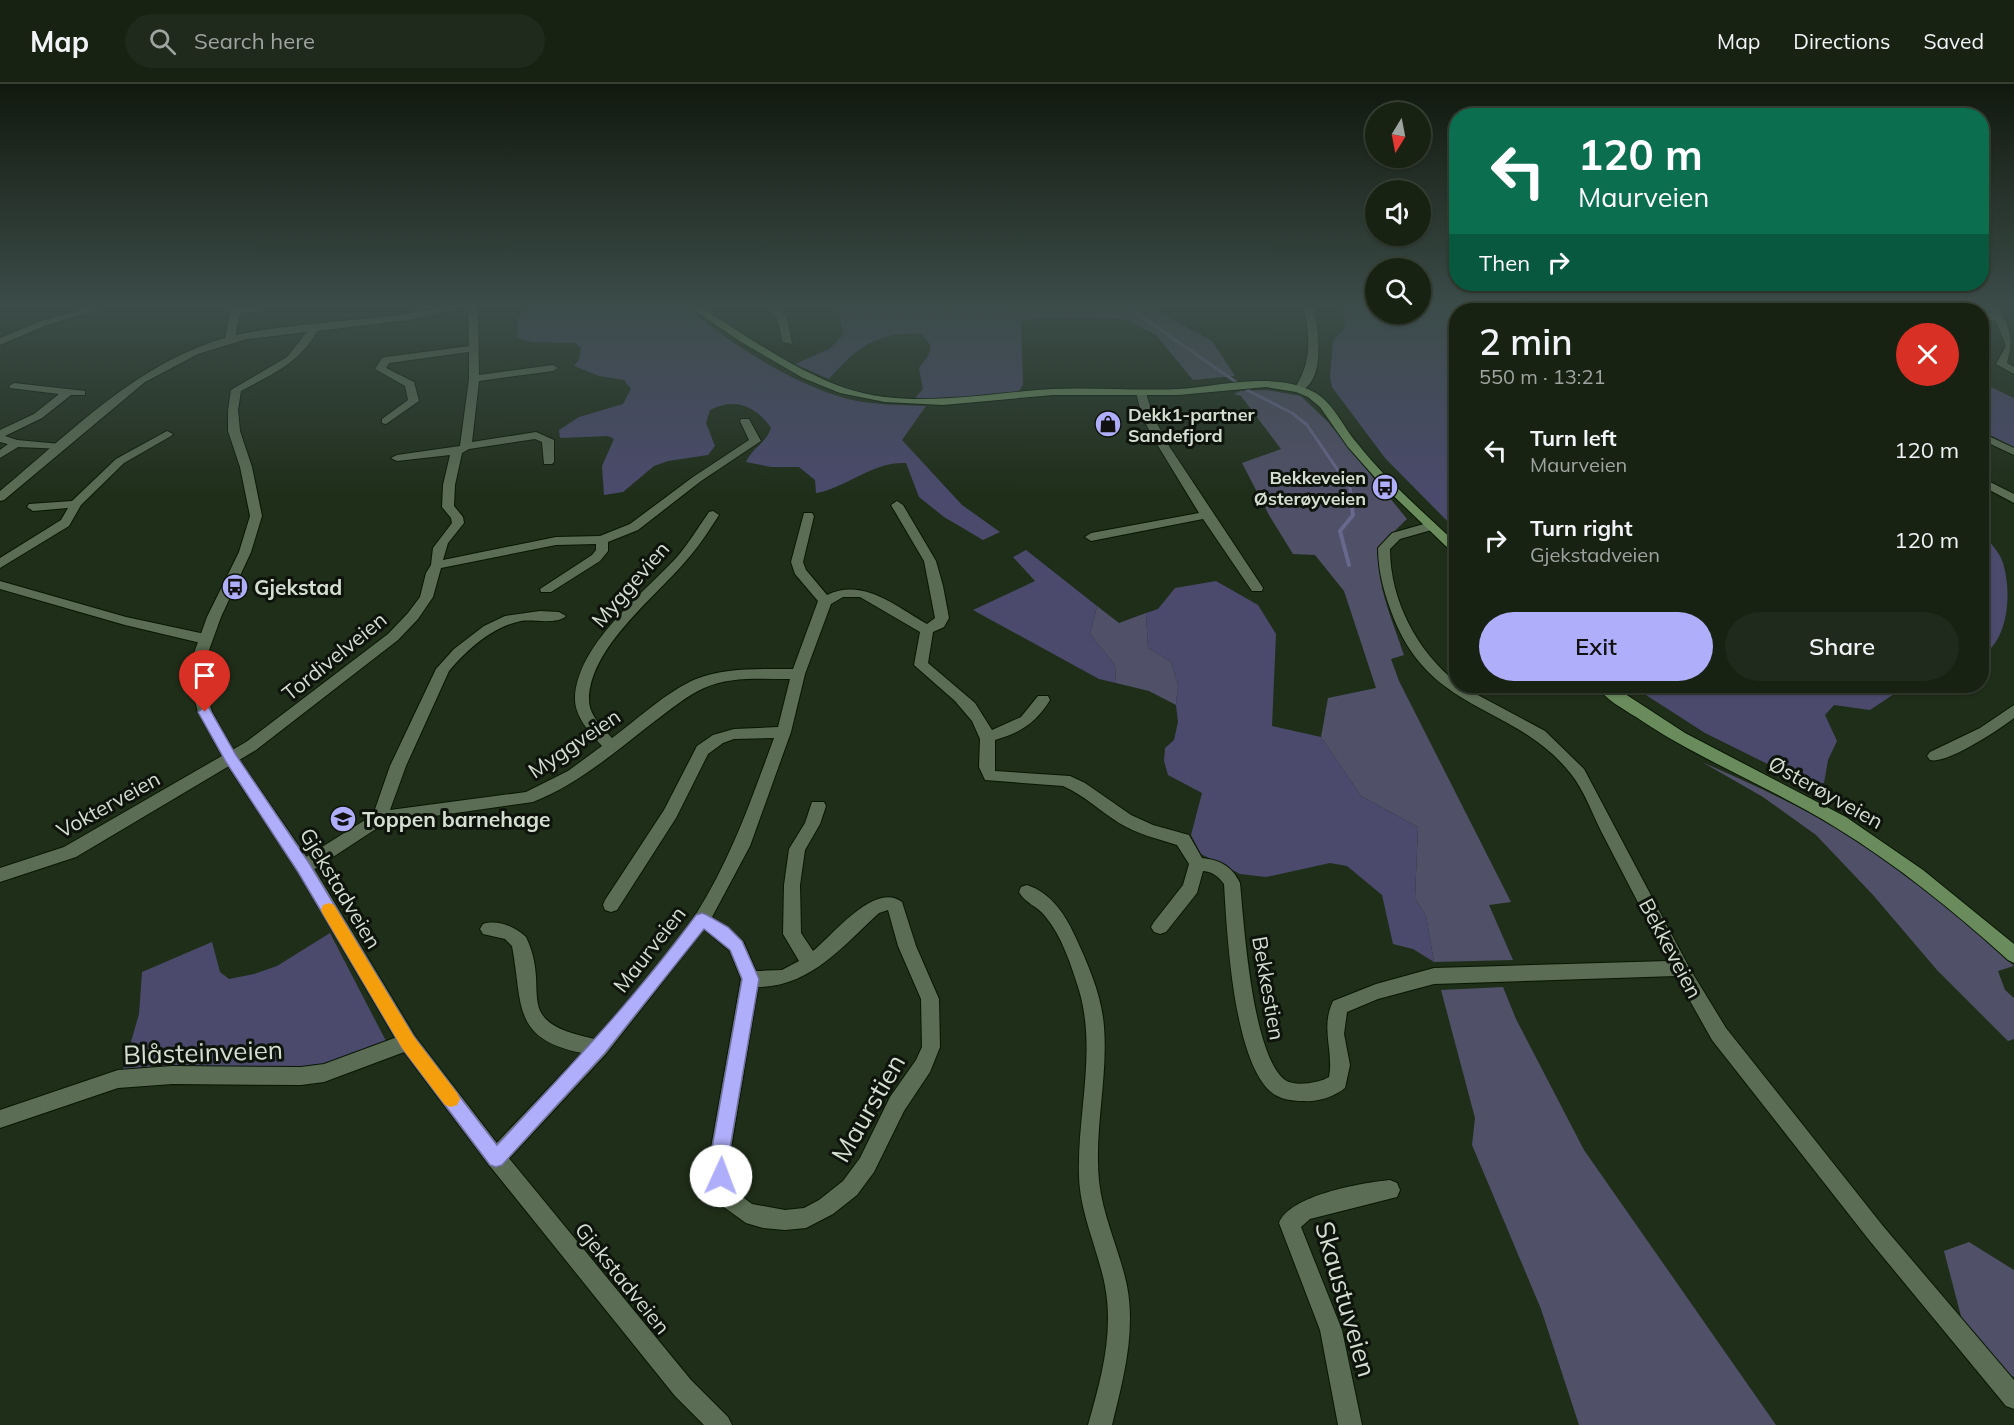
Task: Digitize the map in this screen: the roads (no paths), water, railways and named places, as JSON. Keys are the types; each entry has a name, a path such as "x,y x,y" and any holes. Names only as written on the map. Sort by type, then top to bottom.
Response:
{"main road":[{"path":"798,371 831,387 869,397 928,402 1053,392 1141,393 1215,390 1274,384 1299,389 1320,401 1383,480 1449,543"},
{"name":"Østerøyveien","path":"1613,693 1634,710 1679,739 1811,805 1872,842 1931,883 2014,955"}],"street":[{"path":"0,497 141,380 157,371"},
{"name":"Gjekstadveien","path":"270,371 236,390 233,410 234,431 246,467 256,516 242,561 205,639 197,664 200,699 231,759 304,867 408,1042 496,1158 683,1388 720,1425"},
{"path":"383,371 410,384 414,400 386,421"},
{"path":"461,449 474,371"},
{"path":"474,379 534,371"},
{"path":"1299,389 1310,376 1311,371"},
{"path":"14,386 81,393"},
{"path":"0,436 38,416 68,392"},
{"path":"1141,393 1144,409 1153,430 1206,515 1257,588"},
{"path":"437,565 518,547 556,542 602,540 634,527 697,479 754,441 745,421"},
{"path":"0,564 65,523 75,504 120,461 167,434"},
{"path":"397,458 536,435 548,440 548,462"},
{"path":"0,436 16,443 60,447"},
{"path":"1989,440 2014,452"},
{"path":"0,455 16,443"},
{"name":"Tordivelveien","path":"231,759 393,637 413,616 426,597 432,573 437,565 435,556 438,548 458,523 457,517 447,507 449,485 461,449"},
{"path":"1989,485 2014,500"},
{"path":"33,507 75,504"},
{"path":"897,505 930,561 937,586 942,618 939,624 927,630"},
{"name":"Myggevien","path":"611,746 590,722 582,702 582,686 589,670 617,625 679,562 712,515"},
{"path":"1091,537 1206,515"},
{"path":"808,516 797,562 801,571 825,601 841,593 862,593 927,630"},
{"name":"Bekkeveien","path":"1431,526 1396,536 1384,548 1388,584 1402,625 1415,651 1449,685"},
{"path":"546,589 596,558 602,551 602,540"},
{"path":"0,585 125,621 205,639"},
{"name":"Maurveien","path":"496,1158 599,1048 678,952 702,919 742,846 784,732 798,674 825,601"},
{"path":"381,818 382,809 398,766 443,669 452,658 501,622 525,616 559,616"},
{"path":"927,630 921,665 946,682 978,718 987,737 987,767 990,776 1065,780 1080,787 1125,819 1149,830 1183,840 1197,864 1191,888 1160,927"},
{"name":"Myggveien","path":"304,867 381,818 528,798 548,790 573,775 676,698 701,683 741,674 798,674"},
{"name":"Bekkeveien","path":"1462,693 1538,734 1558,749 1579,773 1681,968 1719,1034 1876,1233 2014,1398"},
{"path":"987,737 1011,731 1027,722 1043,700"},
{"path":"1935,756 1985,732 2014,710"},
{"path":"611,905 670,814 702,750 718,739 734,734 784,732"},
{"name":"Vokterveien","path":"0,875 70,852 231,759"},
{"path":"810,962 792,934 791,908 797,849 812,824 818,806"},
{"name":"Bekkestien","path":"1197,864 1214,865 1226,872 1232,884 1243,980 1256,1050 1277,1086 1295,1092 1324,1092 1338,1082 1341,1065 1335,1034 1339,1007 1376,992 1434,976 1681,968"},
{"path":"1027,892 1044,901 1059,920 1086,985 1094,1020 1095,1056 1089,1126 1089,1183 1095,1215 1116,1285 1120,1323 1118,1354 1100,1425"},
{"name":"Maurstien","path":"891,903 896,907 907,946 930,999 931,1047 923,1066 897,1104 867,1165 850,1188 826,1207 806,1218 785,1220 763,1218 746,1213 728,1198 721,1176 721,1148 750,979 791,974 810,962 873,908 891,903"},
{"path":"702,919 722,932 736,946 750,979"},
{"path":"489,929 510,933 520,942 532,1018 539,1029 570,1043 599,1048"},
{"name":"Blåsteinveien","path":"0,1119 118,1079 172,1076 313,1075 345,1068 408,1042"},
{"name":"Skaustuveien","path":"1350,1425 1331,1330 1289,1223 1305,1210 1372,1192 1390,1190"}],"waterway":[{"path":"1219,371 1249,391 1292,413 1307,425 1350,488 1352,502"},
{"path":"1349,565 1340,531 1353,515 1351,501"}],"place":[{"name":"Dekk1-partner Sandefjord","path":"1108,424"},
{"name":"Bekkeveien Østerøyveien","path":"1385,487"},
{"name":"Gjekstad","path":"235,587"},
{"name":"Toppen barnehage","path":"343,819"}]}
